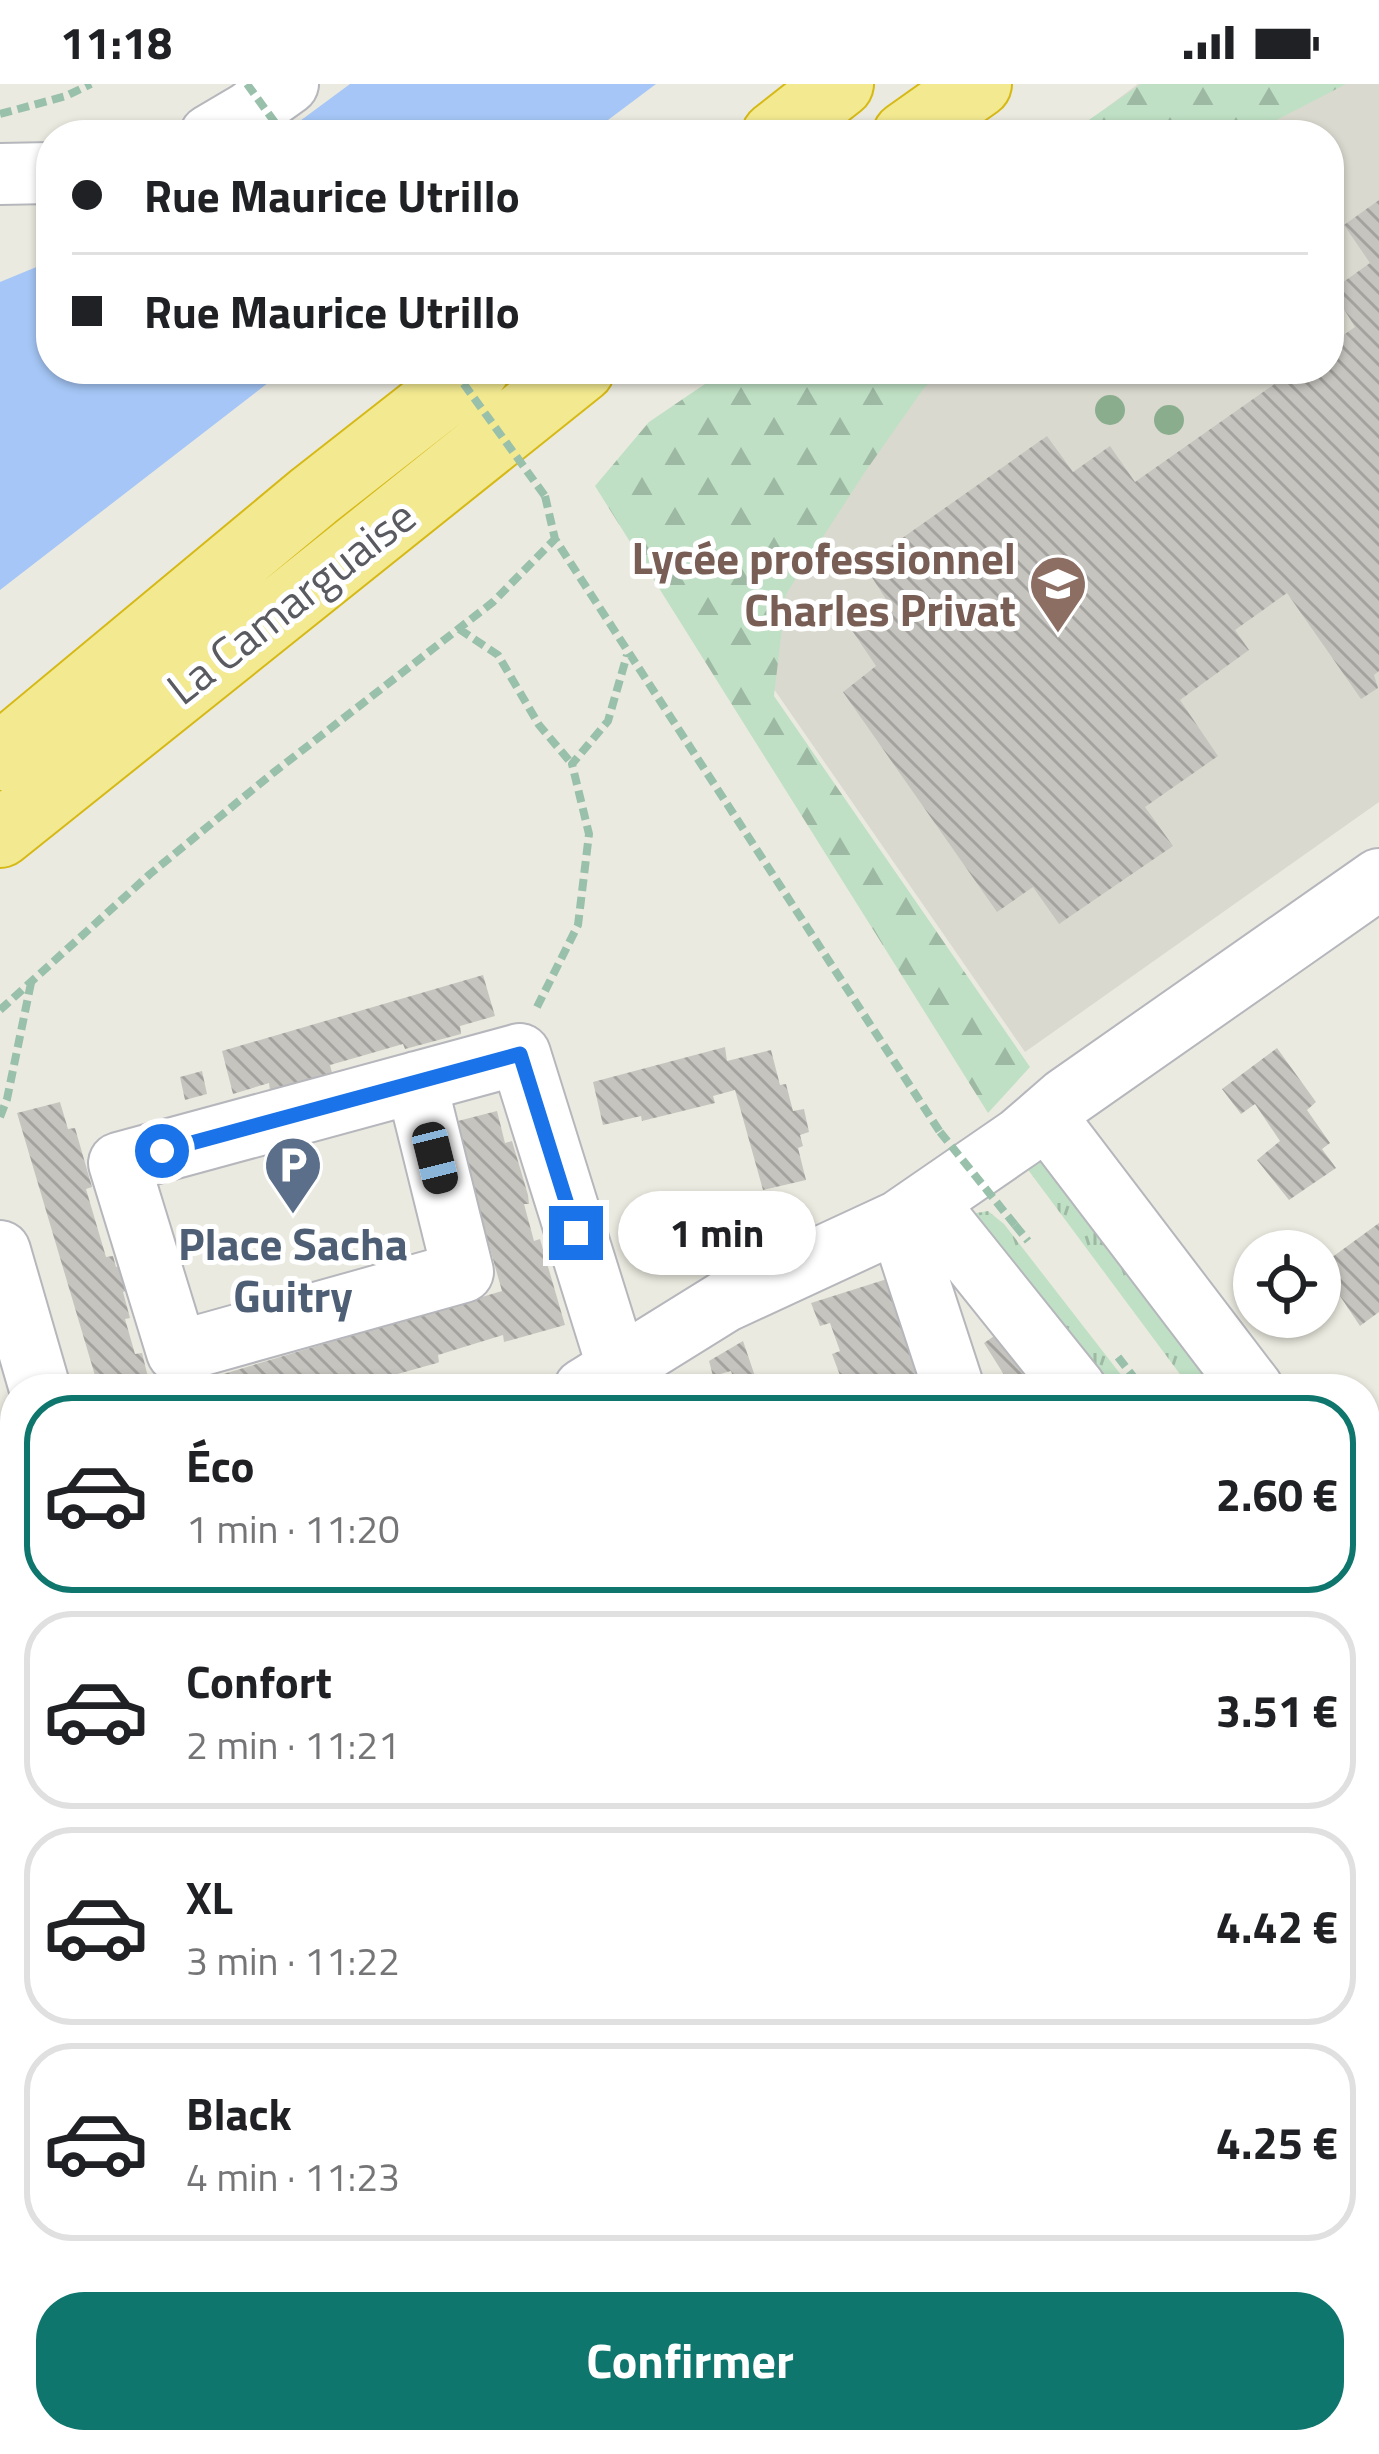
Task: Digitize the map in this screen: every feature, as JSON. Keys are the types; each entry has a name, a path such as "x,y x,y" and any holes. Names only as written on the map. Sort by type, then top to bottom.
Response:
{"highway":[{"path":"794,120 841,84"},
{"path":"894,120 939,84"},
{"path":"927,120 978,84"},
{"name":"La Camarguaise","path":"0,757 457,384"},
{"name":"La Camarguaise","path":"0,834 562,384"}],"street":[{"path":"235,120 288,84"},
{"path":"0,174 36,173"},
{"path":"607,1374 724,1302 913,1212 1066,1098 1379,879"},
{"path":"416,1082 463,1272 177,1352 119,1163 416,1082 520,1054 600,1374"},
{"path":"1033,1126 1240,1374"},
{"path":"913,1212 951,1374"},
{"path":"913,1212 1062,1374"},
{"path":"0,1251 36,1374"}],"path":[{"path":"0,114 91,84"},
{"path":"247,84 273,120"},
{"path":"464,384 545,496 555,539 940,1132 1015,1225"},
{"path":"0,1010 167,860 493,602 555,539"},
{"path":"458,629 498,655 539,725 572,764 590,834 578,925 539,1002 520,1054"},
{"path":"572,764 608,721 628,653"},
{"path":"0,1117 32,982"}],"shaded area":[{"name":"Lycée professionnel Charles Privat","path":"1138,84 1379,84 1379,802 1025,1052 621,468 734,384 1344,384 1344,120 1090,120"}],"green space":[{"path":"1141,84 1346,84 1277,120 1089,120"},
{"path":"705,384 928,384 786,594 774,696 1030,1067 988,1113 595,486 649,422"},
{"path":"1042,1153 1224,1374 1180,1374 1023,1163"},
{"path":"988,1211 1004,1224 1120,1374 1077,1374 965,1215"}],"water":[{"path":"350,84 656,84 608,120 301,120"},
{"path":"36,267 36,384 267,384 0,590 0,282"}],"building":[{"path":"1379,200 1379,671 1374,675 1378,688 1361,699 1287,593 1235,630 1249,650 1180,700 1218,756 1145,807 1173,846 1059,924 1033,887 997,912 843,692 876,666 851,629 889,604 864,565 1047,436 1073,472 1110,446 1135,482 1275,384 1344,384 1344,335 1355,327 1344,309 1344,281 1370,263 1344,225"},
{"path":"483,975 495,1016 460,1026 461,1034 405,1049 403,1044 330,1065 332,1073 270,1090 269,1083 233,1094 222,1051"},
{"path":"725,1047 727,1061 771,1050 793,1111 804,1109 809,1132 800,1135 803,1146 798,1148 806,1180 763,1190 735,1090 713,1096 715,1103 603,1125 593,1082"},
{"path":"1277,1048 1316,1102 1307,1110 1330,1143 1322,1149 1336,1168 1289,1200 1257,1160 1280,1141 1255,1104 1241,1114 1222,1089"},
{"path":"202,1071 207,1094 185,1100 180,1077"},
{"path":"60,1102 68,1129 75,1128 106,1257 113,1256 116,1267 125,1265 132,1289 123,1292 130,1318 125,1319 135,1354 142,1353 147,1374 95,1374 17,1113"},
{"path":"497,1111 505,1143 512,1141 528,1195 529,1204 524,1204 534,1241 540,1239 565,1325 504,1342 503,1335 438,1355 437,1363 398,1374 223,1374 502,1291 454,1122"},
{"path":"1379,1223 1379,1312 1360,1326 1341,1298 1341,1251"},
{"path":"887,1279 918,1374 839,1374 832,1354 840,1351 830,1323 820,1326 811,1303"},
{"path":"1003,1330 1044,1374 1004,1374 984,1343"},
{"path":"743,1341 755,1374 712,1374 709,1361"}],"place":[{"name":"Lycée professionnel Charles Privat","path":"1058,635"},
{"name":"Place Sacha Guitry","path":"293,1216"}],"route":[{"path":"162,1151 520,1054 576,1233"}]}
